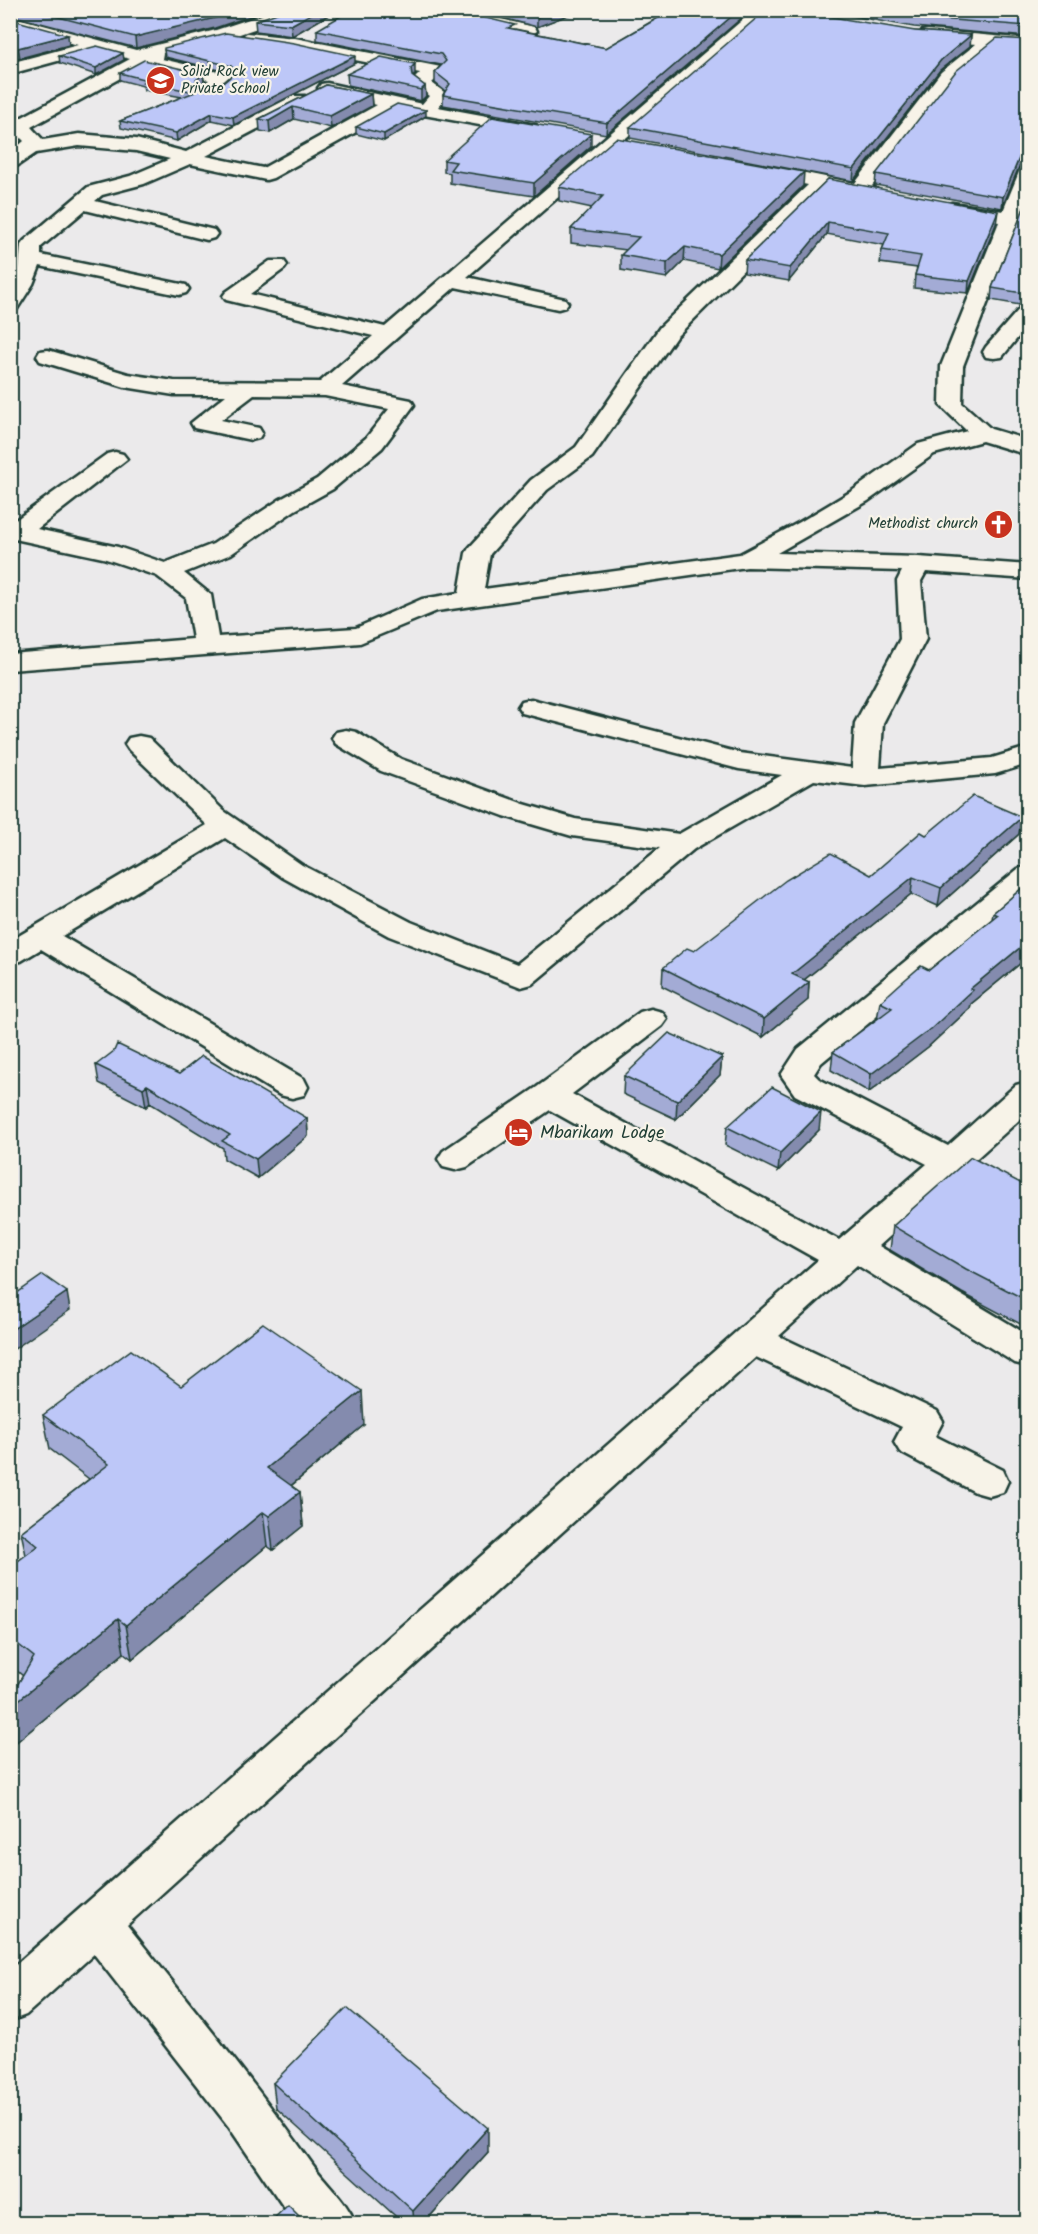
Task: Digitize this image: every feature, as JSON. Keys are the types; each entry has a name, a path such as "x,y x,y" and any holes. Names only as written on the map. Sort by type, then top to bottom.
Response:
{"street":[{"path":"30,148 34,140 19,126 142,59 295,10"},
{"path":"437,10 529,31"},
{"path":"325,388 611,142 771,11"},
{"path":"10,21 136,55 195,42"},
{"path":"295,43 320,30"},
{"path":"222,34 295,43 436,71 423,79 423,85 439,92 426,110"},
{"path":"914,34 1028,44"},
{"path":"860,189 947,76 990,41"},
{"path":"10,69 98,45"},
{"path":"142,59 225,79 208,88"},
{"path":"10,305 25,284 33,259 31,245 95,191 136,180 188,158 380,59"},
{"path":"325,88 393,104 552,132"},
{"path":"10,162 30,148 79,140 136,145 266,174 393,104"},
{"path":"586,138 634,146"},
{"path":"746,167 882,194"},
{"path":"1026,180 952,366 951,405 983,434 1028,448"},
{"path":"470,599 478,553 539,485 584,452 668,332 822,182"},
{"path":"81,203 207,234"},
{"path":"938,207 1009,218"},
{"path":"33,259 179,289"},
{"path":"277,265 233,296 388,334"},
{"path":"451,280 558,303"},
{"path":"994,352 1028,311"},
{"path":"48,356 125,380 174,388 325,388 403,405 374,443 324,484 287,505 222,549 166,571"},
{"path":"250,388 202,423 250,433"},
{"path":"747,560 809,527 860,496 926,449 983,434"},
{"path":"14,531 115,459"},
{"path":"14,531 109,552 166,571 198,595 207,645"},
{"path":"10,662 360,635 431,604 747,560 918,564 1028,572"},
{"path":"865,778 869,723 913,639 909,581 918,564"},
{"path":"531,707 739,761 865,778 995,766 1028,755"},
{"path":"346,738 391,765 514,810 572,827 684,843"},
{"path":"138,744 214,817 292,871 400,929 521,977 684,843 810,771"},
{"path":"10,954 225,825"},
{"path":"950,1161 807,1087 797,1075 809,1056 1028,875"},
{"path":"41,936 292,1087"},
{"path":"455,1159 549,1095 651,1019"},
{"path":"10,2000 847,1251 1028,1093"},
{"path":"549,1095 847,1251 1028,1353"},
{"path":"750,1338 924,1421 913,1442 989,1481"},
{"path":"97,1922 246,2110 300,2189 331,2223"}],"building":[{"path":"32,10 237,10 215,18 135,37"},
{"path":"285,10 318,10 291,25 255,21"},
{"path":"351,10 453,10 515,25 508,28 606,48 672,10 739,10 607,123 443,95 450,84 435,72 446,61 441,54 317,30"},
{"path":"513,10 554,10 537,17"},
{"path":"766,10 791,10 915,31 971,35 941,60 854,169 630,127"},
{"path":"879,10 1028,10 1028,26 915,17"},
{"path":"10,19 68,35 18,48 10,45"},
{"path":"226,33 294,43 355,56 233,117 212,113 176,133 120,121 195,92 143,82 147,80 120,73 144,60 203,74 196,80 201,87 211,87 224,82 236,72 231,66 164,50 164,48"},
{"path":"997,38 1028,40 1028,154 1020,156 1003,197 876,174 956,71"},
{"path":"97,46 123,53 96,68 59,56"},
{"path":"381,57 415,64 411,68 412,76 425,86 421,90 347,74"},
{"path":"326,85 371,94 330,116 293,107 269,121 259,119"},
{"path":"397,104 426,110 384,134 356,127"},
{"path":"492,117 591,134 534,183 450,170 456,162 444,160"},
{"path":"616,138 804,172 719,254 685,247 667,263 621,255 639,237 571,229 603,196 559,187"},
{"path":"828,179 998,211 969,281 915,275 921,256 882,250 889,233 828,222 790,268 745,260"},
{"path":"1028,198 1028,292 992,288"},
{"path":"973,796 1022,817 941,888 913,877 792,974 809,982 764,1019 663,968 687,948 694,951 786,880 831,853 871,875 921,832 926,835"},
{"path":"1028,883 1028,941 970,989 973,990 931,1029 871,1074 833,1052 892,1008 880,1002 900,984 921,966 929,970 997,915 993,913"},
{"path":"669,1033 722,1057 677,1101 624,1076"},
{"path":"117,1044 179,1074 202,1056 307,1118 256,1159 222,1141 230,1135 147,1085 143,1088 96,1065 114,1051"},
{"path":"772,1087 821,1112 780,1153 727,1127"},
{"path":"971,1157 1028,1187 1028,1301 966,1269 893,1226"},
{"path":"43,1275 67,1292 10,1331 10,1298"},
{"path":"263,1323 362,1391 267,1468 300,1492 269,1516 263,1512 126,1625 118,1619 10,1707 10,1697 34,1657 10,1638 10,1567 38,1546 21,1532 109,1464 43,1415 131,1350 181,1386"},
{"path":"347,2008 488,2128 413,2211 273,2083"},
{"path":"288,2205 306,2223 269,2223"}],"place":[{"name":"Solid Rock view Private School","path":"160,81"},
{"name":"Methodist church","path":"999,524"},
{"name":"Mbarikam Lodge","path":"519,1133"}]}
